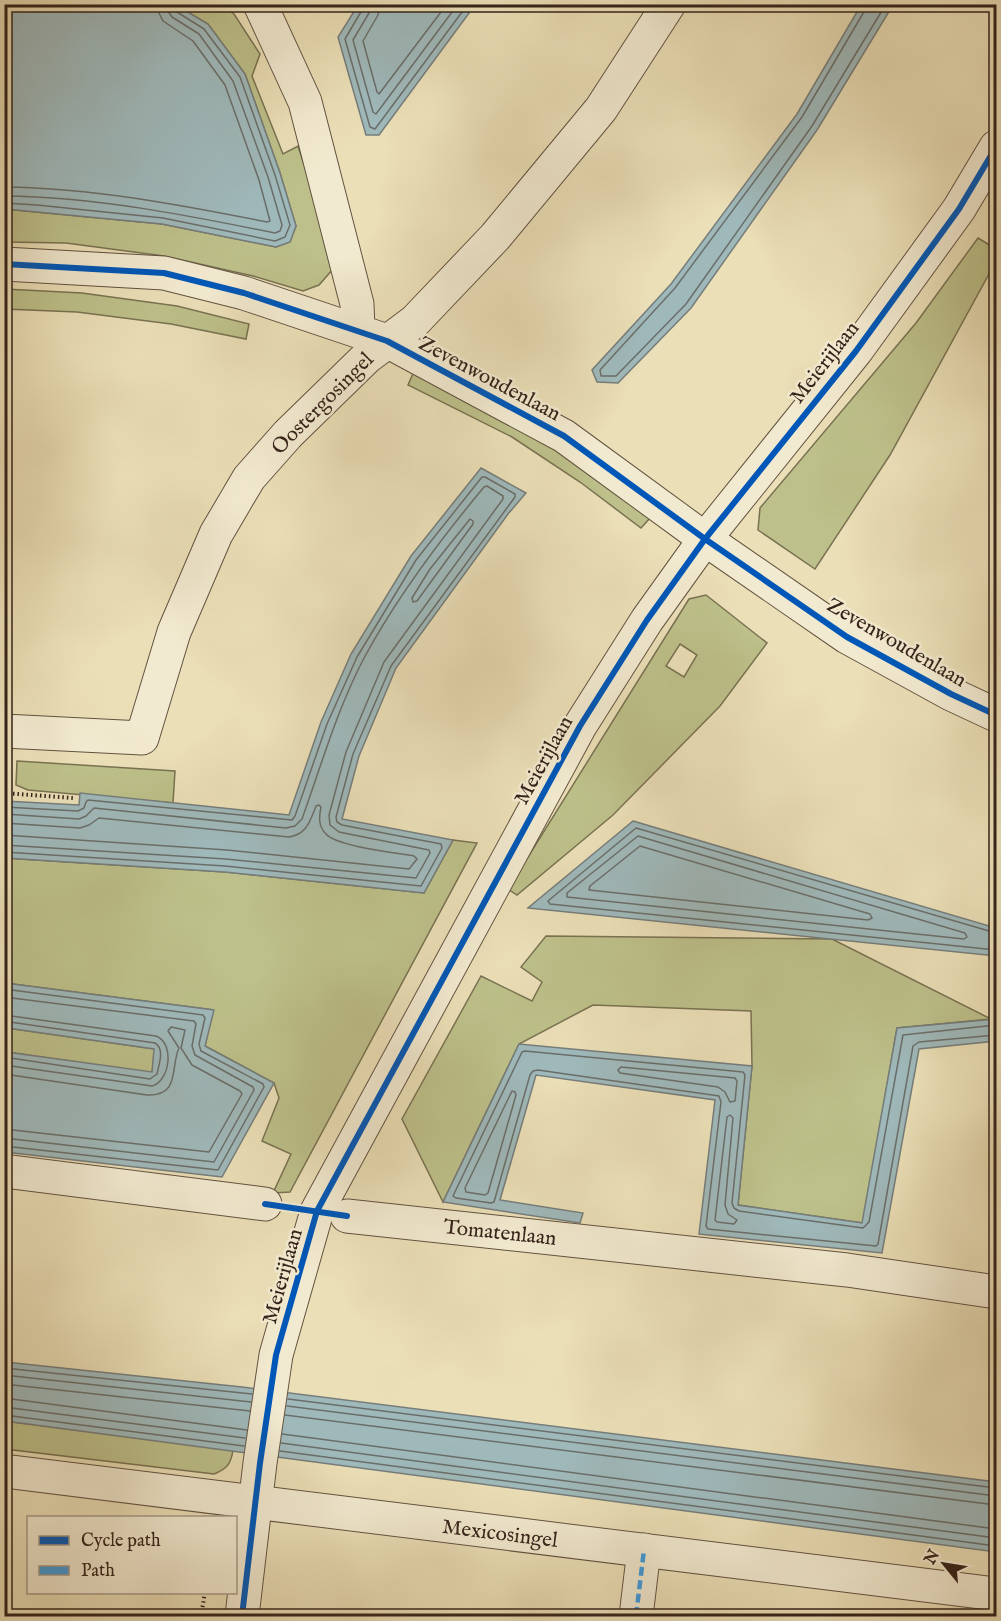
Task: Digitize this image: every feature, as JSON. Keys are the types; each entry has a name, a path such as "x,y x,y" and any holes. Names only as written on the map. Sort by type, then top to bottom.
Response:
{"street":[{"path":"260,4 305,102 357,304 372,335"},
{"name":"Oostergosingel","path":"7,744 142,738 174,632 216,534 249,478 288,434 367,357 372,335 415,321 495,237 601,109 669,4"},
{"name":"Meierijlaan","path":"242,1617 260,1463 276,1355 317,1211 580,726 647,620 705,539 856,351 960,209 996,147"},
{"name":"Zevenwoudenlaan","path":"4,264 164,273 244,293 372,335 564,436 705,539 847,637 951,694 996,715"},
{"path":"4,1171 265,1204"},
{"name":"Tomatenlaan","path":"347,1216 847,1270 996,1292"},
{"name":"Mexicosingel","path":"4,1471 996,1594"},
{"path":"636,1617 644,1550"}],"path":[{"path":"7,744 7,793 73,798"},
{"path":"201,1617 205,1594"}],"green space":[{"path":"176,5 222,5 234,14 260,54 252,76 283,154 298,146 322,220 333,269 319,285 303,291 253,276 164,256 66,243 5,242 5,209 162,224 276,247 290,242 296,226 245,74 208,24"},
{"path":"978,238 996,249 996,261 890,455 815,569 758,530 760,508 916,323"},
{"path":"5,289 82,293 177,306 249,324 246,339 171,324 77,312 5,309"},
{"path":"415,369 590,468 650,518 641,528 580,482 512,437 408,385"},
{"path":"706,595 767,643 720,706 613,815 517,895 508,889 689,599","holes":["680,644 697,655 684,677 666,666"]},
{"path":"17,761 175,771 173,803 28,790 16,785"},
{"path":"453,840 477,843 290,1192 273,1193 291,1154 262,1141 279,1098 274,1083 205,1046 213,1010 5,983 4,858 225,872 424,893"},
{"path":"546,936 832,939 991,1019 897,1028 863,1223 738,1205 752,1066 751,1011 593,1005 519,1044 443,1202 402,1119 481,976 532,1001 542,982 521,967"},
{"path":"7,1028 155,1049 152,1073 6,1052"},
{"path":"5,1421 233,1450 228,1465 214,1474 5,1449"}],"water":[{"path":"5,5 176,5 208,24 245,74 296,226 290,242 276,247 162,224 5,209"},
{"path":"358,5 475,5 379,135 366,135 338,37"},
{"path":"861,5 893,5 817,130 691,308 618,383 597,382 592,370 671,284 797,114"},
{"path":"481,468 526,493 508,514 396,668 359,756 342,819 453,840 424,893 225,872 5,858 5,801 79,805 80,793 289,815 321,722 351,654 411,556"},
{"path":"633,821 996,928 996,956 528,908"},
{"path":"5,983 214,1010 205,1046 274,1083 222,1177 5,1152","holes":["7,1028 154,1049 152,1072 7,1052"]},
{"path":"996,1019 996,1041 919,1049 882,1253 699,1234 715,1100 536,1075 500,1200 583,1213 580,1223 443,1202 519,1044 752,1066 738,1205 862,1223 897,1028"},
{"path":"5,1362 242,1387 996,1482 996,1552 5,1421"}],"marked path":[{"path":"636,1616 644,1550"}],"cycle path":[{"path":"242,1616 260,1463 276,1355 317,1211 580,726 647,620 705,539 856,351 959,209 996,147"},
{"path":"4,264 164,273 244,293 387,341 564,436 705,539 847,637 951,694 996,715"},
{"path":"265,1204 347,1216"}]}
